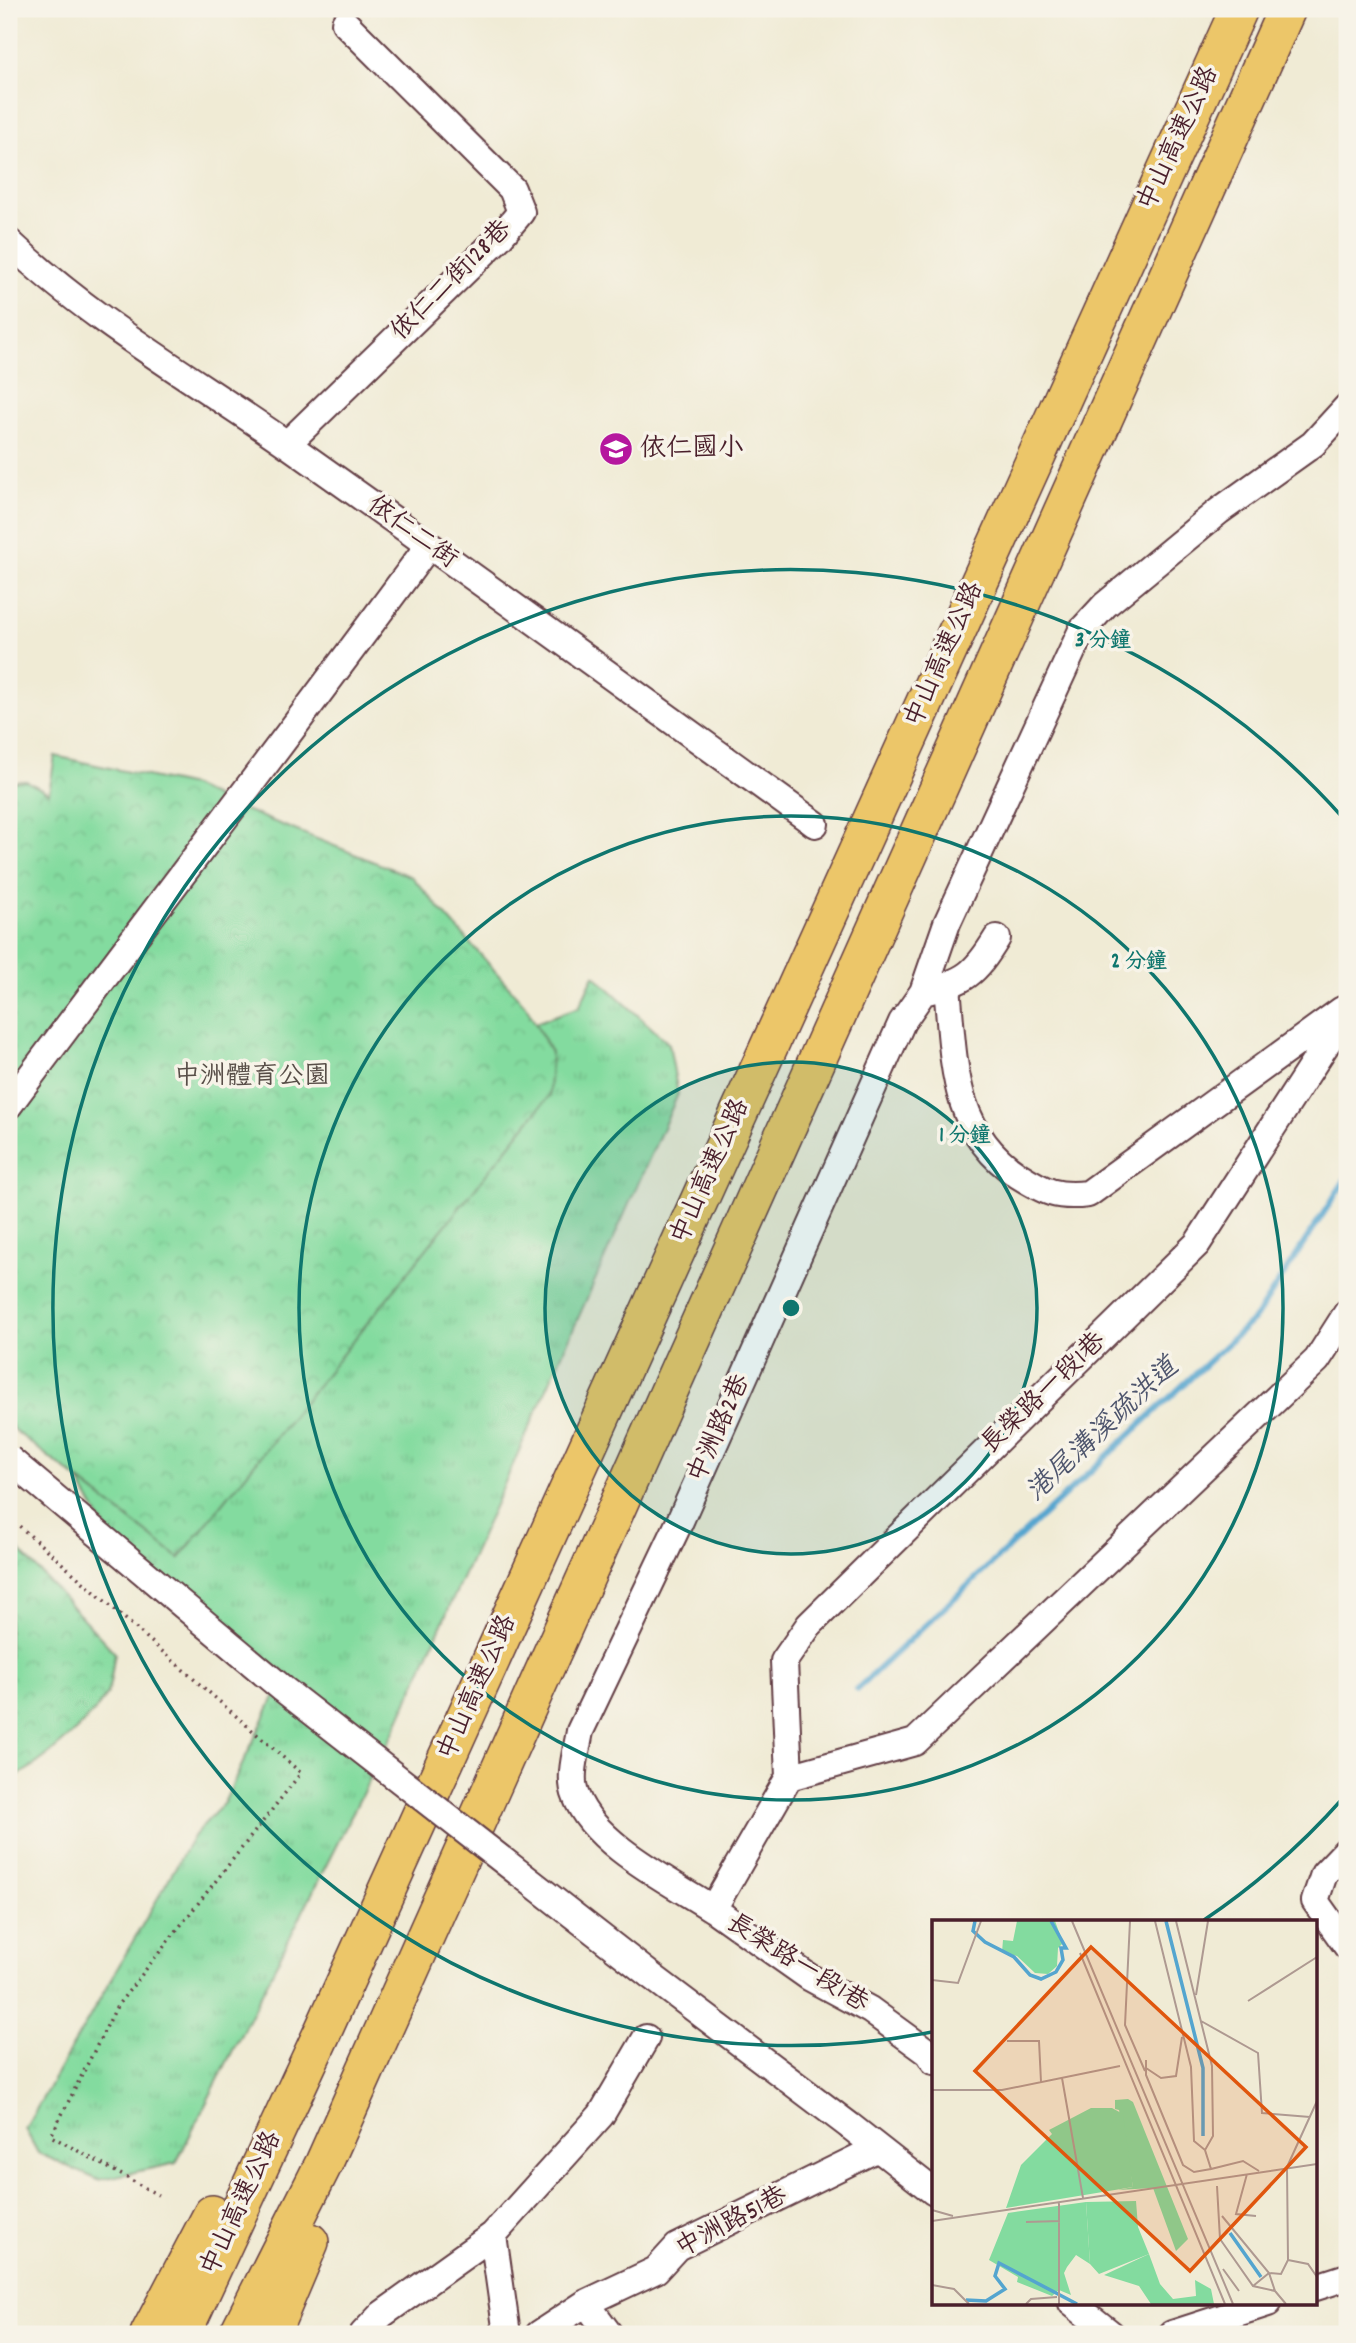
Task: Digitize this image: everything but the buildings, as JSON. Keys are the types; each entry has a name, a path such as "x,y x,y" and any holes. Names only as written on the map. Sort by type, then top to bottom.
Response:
{"highway":[{"name":"中山高速公路","path":"182,2334 323,2031 1239,9"},
{"name":"中山高速公路","path":"238,2334 324,2163 1287,9"},
{"path":"149,2334 267,2110 323,2031"},
{"path":"271,2334 341,2169 369,2062"}],"street":[{"name":"依仁二街128巷","path":"287,444 500,237 521,212 512,189 345,23"},
{"name":"依仁二街","path":"9,242 31,263 148,352 287,444 815,824"},
{"path":"1347,407 1312,444 1219,510 1105,605 1082,630 947,923 935,989 968,1120 998,1162 1040,1189 1064,1197 1088,1194 1347,1006"},
{"path":"9,1105 140,928 288,738 429,545"},
{"name":"中洲路2巷","path":"713,1909 600,1833 575,1795 574,1768 580,1731 680,1521 902,1022 935,989 977,970 997,938"},
{"name":"長榮路一段1巷","path":"932,2058 870,2010 809,1977 713,1909 789,1777 784,1661 809,1625 1197,1244 1347,1012"},
{"path":"789,1777 915,1742 1317,1360 1347,1313"},
{"path":"9,1459 283,1689 932,2190"},
{"path":"1347,1850 1324,1874 1315,1901 1347,1946"},
{"path":"363,2334 381,2315 493,2235 601,2115 646,2038"},
{"name":"中洲路51巷","path":"539,2334 586,2304 656,2270 677,2247 878,2148"},
{"path":"493,2235 507,2334"},
{"path":"1318,2286 1347,2277"},
{"path":"586,2304 609,2334"},
{"path":"1073,2304 1111,2334"},
{"path":"1172,2334 1265,2304"}],"path":[{"path":"9,1517 302,1773 117,2006 51,2136 158,2195"}],"green space":[{"name":"中洲體育公園","path":"55,756 192,786 227,803 412,877 526,1006 551,1053 549,1096 179,1558 9,1426 9,782 26,781 49,793"},
{"path":"594,975 669,1044 678,1094 396,1727 176,2163 98,2180 38,2153 25,2129 194,1835 224,1803 285,1674 112,1540 78,1480 180,1558 551,1053 535,1023 579,1007"},
{"path":"9,1539 115,1653 108,1691 89,1717 33,1766 9,1779"}],"waterway":[{"name":"港尾溝溪疏洪道","path":"857,1689 1256,1317 1347,1177"}],"place":[{"name":"依仁國小","path":"616,449"}]}
